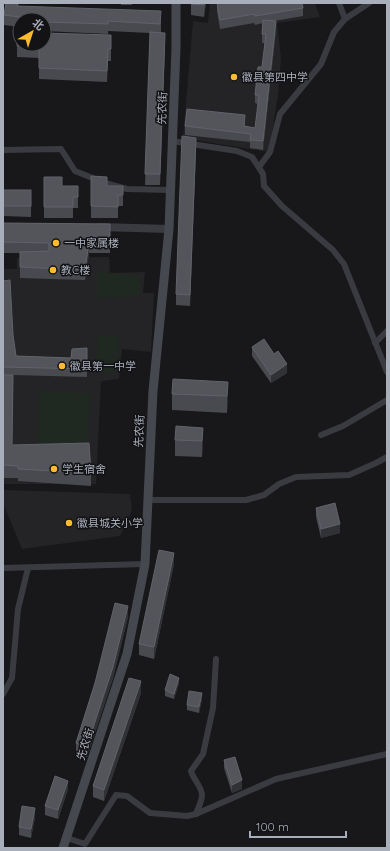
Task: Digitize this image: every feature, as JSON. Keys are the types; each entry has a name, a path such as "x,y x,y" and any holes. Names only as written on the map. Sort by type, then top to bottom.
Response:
{"main road":[{"name":"先农街","path":"63,848 127,654 145,564 153,391 169,229 176,3"}],"street":[{"path":"339,3 345,20"},
{"path":"259,167 270,152 280,114 321,64 334,32 345,20 369,3"},
{"path":"172,141 237,151 252,157 263,174 264,186 282,206 333,250 344,264 387,372"},
{"path":"3,150 62,149 75,171 105,183 127,189 170,190"},
{"path":"90,227 169,229"},
{"path":"375,343 387,331"},
{"path":"321,435 343,426 387,400"},
{"path":"148,500 246,500 264,495 279,484 296,477 349,475 387,457"},
{"path":"3,568 145,564"},
{"path":"3,694 12,678 12,660 16,644 18,609 28,568"},
{"path":"196,814 202,795 193,778 192,771 203,754 213,708 216,659"},
{"path":"67,838 85,846 116,795 127,796 150,813 187,816 196,814 276,779 387,754"}],"shaded area":[{"name":"徽县第四中学","path":"210,3 315,3 320,17 277,23 281,59 278,95 269,152 183,138 193,21 208,23"},
{"name":"徽县第一中学","path":"109,257 110,273 145,272 143,293 154,293 151,352 122,349 119,379 101,381 96,484 3,484 3,269 17,269 17,258"},
{"path":"97,271 140,276 140,296 97,298"},
{"path":"98,336 119,336 117,372 95,373"},
{"path":"39,391 90,393 87,453 38,452"},
{"name":"徽县城关小学","path":"3,490 130,494 132,510 120,536 22,549 3,503"}],"building":[{"path":"6,3 18,3 17,6 161,11 160,24 108,21 108,24 52,22 52,12 12,12 12,16 4,15"},
{"path":"191,3 205,3 204,5"},
{"path":"217,3 302,3 303,8 220,20"},
{"path":"263,20 276,21 263,141 250,140 251,134 185,126 187,109 245,115 244,126 255,128 259,95 255,95 258,67 262,67 266,34 262,34"},
{"path":"150,32 165,33 160,174 145,174"},
{"path":"52,33 111,35 111,49 108,49 107,71 39,68 39,52 52,52"},
{"path":"182,136 196,138 190,295 176,294"},
{"path":"91,176 107,177 107,186 123,186 123,195 118,195 118,207 91,206"},
{"path":"44,177 62,177 62,186 78,186 78,197 73,197 73,207 44,207"},
{"path":"3,190 31,190 31,206 3,206"},
{"path":"3,223 110,224 110,243 89,243 85,270 20,267 20,252 49,251 49,243 3,242"},
{"path":"10,280 13,335 16,356 71,358 72,349 87,348 87,369 3,367 3,281"},
{"path":"264,339 274,354 278,351 287,364 271,375 252,347"},
{"path":"3,375 13,375 12,445 89,443 91,473 18,469 18,466 3,465"},
{"path":"173,379 228,382 227,396 172,394"},
{"path":"176,426 203,428 202,441 175,440"},
{"path":"335,503 340,524 321,529 316,508"},
{"path":"159,550 174,553 154,647 139,644"},
{"path":"115,603 128,606 113,667 87,746 76,743 95,683"},
{"path":"170,674 179,678 174,694 165,690"},
{"path":"129,678 141,681 104,790 93,786"},
{"path":"189,691 202,693 199,707 187,705"},
{"path":"235,757 242,780 232,785 224,760"},
{"path":"55,776 68,781 58,810 45,806"},
{"path":"22,806 35,808 31,829 19,827"}],"place":[{"name":"徽县第四中学","path":"234,77"},
{"name":"一中家属楼","path":"56,243"},
{"name":"教C楼","path":"53,270"},
{"name":"徽县第一中学","path":"62,366"},
{"name":"学生宿舍","path":"54,469"},
{"name":"徽县城关小学","path":"69,523"}]}
